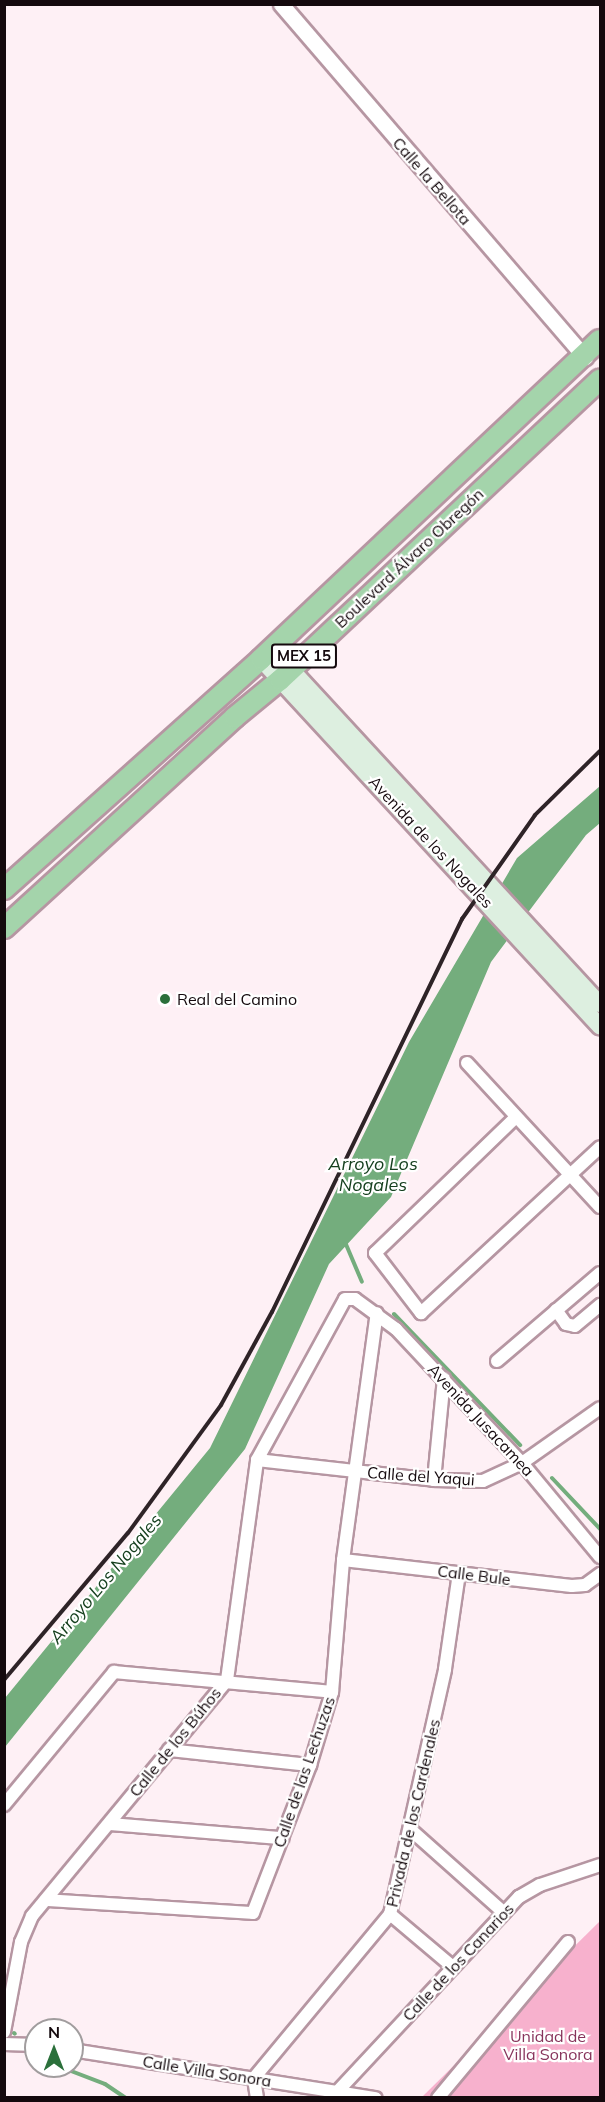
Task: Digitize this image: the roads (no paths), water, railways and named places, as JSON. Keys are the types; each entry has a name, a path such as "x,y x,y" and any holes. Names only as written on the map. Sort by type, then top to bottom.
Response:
{"highway":[{"name":"Boulevard Álvaro Obregón","path":"4,889 266,654 585,357 600,340"},
{"name":"Boulevard Álvaro Obregón","path":"4,928 235,717 285,675 600,380"}],"main road":[{"name":"Avenida de los Nogales","path":"266,654 487,891 522,930 600,1026"},
{"name":"Avenida de los Nogales","path":"522,930 600,1004"}],"street":[{"name":"Calle la Bellota","path":"281,4 585,357"},
{"path":"467,1063 600,1207"},
{"path":"516,1117 375,1253 421,1313 600,1147"},
{"path":"497,1361 600,1274"},
{"name":"Avenida Jusacamea","path":"348,1298 377,1313 444,1378 522,1463 600,1557"},
{"name":"Calle de los Búhos","path":"4,2033 10,1964 25,1929 46,1900 226,1680 257,1460 343,1302 348,1298"},
{"path":"556,1310 566,1324 574,1326 600,1305"},
{"name":"Calle de las Lechuzas","path":"46,1900 253,1913 310,1765 332,1692 343,1560 377,1313"},
{"path":"434,1480 444,1378"},
{"name":"Calle del Yaqui","path":"257,1460 434,1480 483,1481 522,1463 600,1408"},
{"name":"Calle Bule","path":"343,1560 572,1586 585,1585 600,1574"},
{"name":"Privada de los Cardenales","path":"254,2078 390,1914 411,1830 445,1669 459,1573"},
{"path":"4,1805 114,1672 226,1680 332,1692"},
{"path":"169,1750 310,1765"},
{"path":"110,1824 282,1838"},
{"path":"411,1830 503,1912"},
{"name":"Calle de los Canarios","path":"338,2095 503,1912 540,1885 600,1865"},
{"path":"390,1914 453,1967"},
{"path":"438,2097 568,1942"},
{"path":"4,2033 20,2043"},
{"path":"4,2044 24,2044"},
{"name":"Calle Villa Sonora","path":"84,2052 254,2078 338,2095 376,2097"},
{"path":"254,2078 257,2097"}],"water":[{"name":"Arroyo Los Nogales","path":"600,786 600,823 586,835 491,962 391,1197 329,1264 245,1449 5,1747 5,1698 210,1448 409,1042 517,858"}],"waterway":[{"path":"345,1242 362,1282"},
{"path":"394,1314 520,1445"},
{"path":"552,1478 600,1529"},
{"path":"84,2076 105,2084 126,2098"}],"railway":[{"path":"4,1680 128,1533 221,1405 272,1312 462,919 535,815 600,751"}],"place":[{"name":"Real del Camino","path":"165,999"}],"park label":[{"name":"Unidad de Villa Sonora","path":"548,2045"}]}
